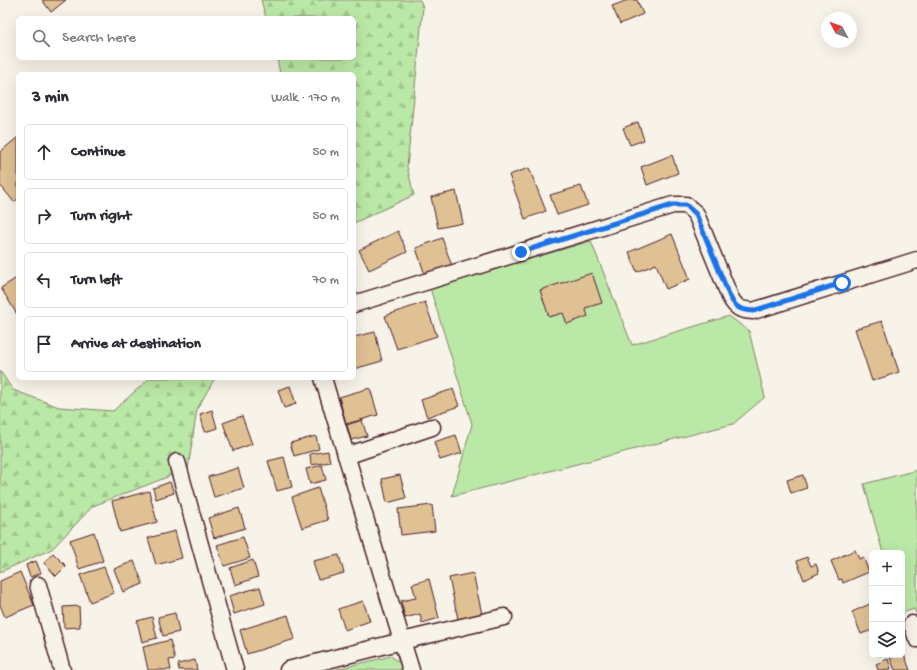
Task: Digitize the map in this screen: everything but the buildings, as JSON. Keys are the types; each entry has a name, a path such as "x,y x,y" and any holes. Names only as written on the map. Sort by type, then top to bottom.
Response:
{"street":[{"path":"356,303 673,205 686,205 696,214 734,306 741,310 753,311 917,260"},
{"path":"324,380 411,670"},
{"path":"346,456 432,427"},
{"path":"177,462 235,670"},
{"path":"38,585 62,670"},
{"path":"288,670 402,640 504,617"},
{"path":"912,624 917,639"}],"green space":[{"path":"261,0 420,0 423,7 407,167 414,195 356,222 356,72 280,72 277,60 356,60 356,16 265,16"},
{"path":"591,241 632,345 729,316 749,331 765,397 733,424 452,496 472,424 430,288"},
{"path":"0,371 13,390 59,407 113,411 148,380 214,380 197,409 188,469 93,506 52,549 0,572"},
{"path":"917,470 917,615 914,609 905,612 905,550 882,550 864,484"},
{"path":"391,656 402,665 404,670 333,670"}],"route":[{"path":"521,252 673,205 686,205 696,214 734,306 741,310 753,311 842,283"}]}
